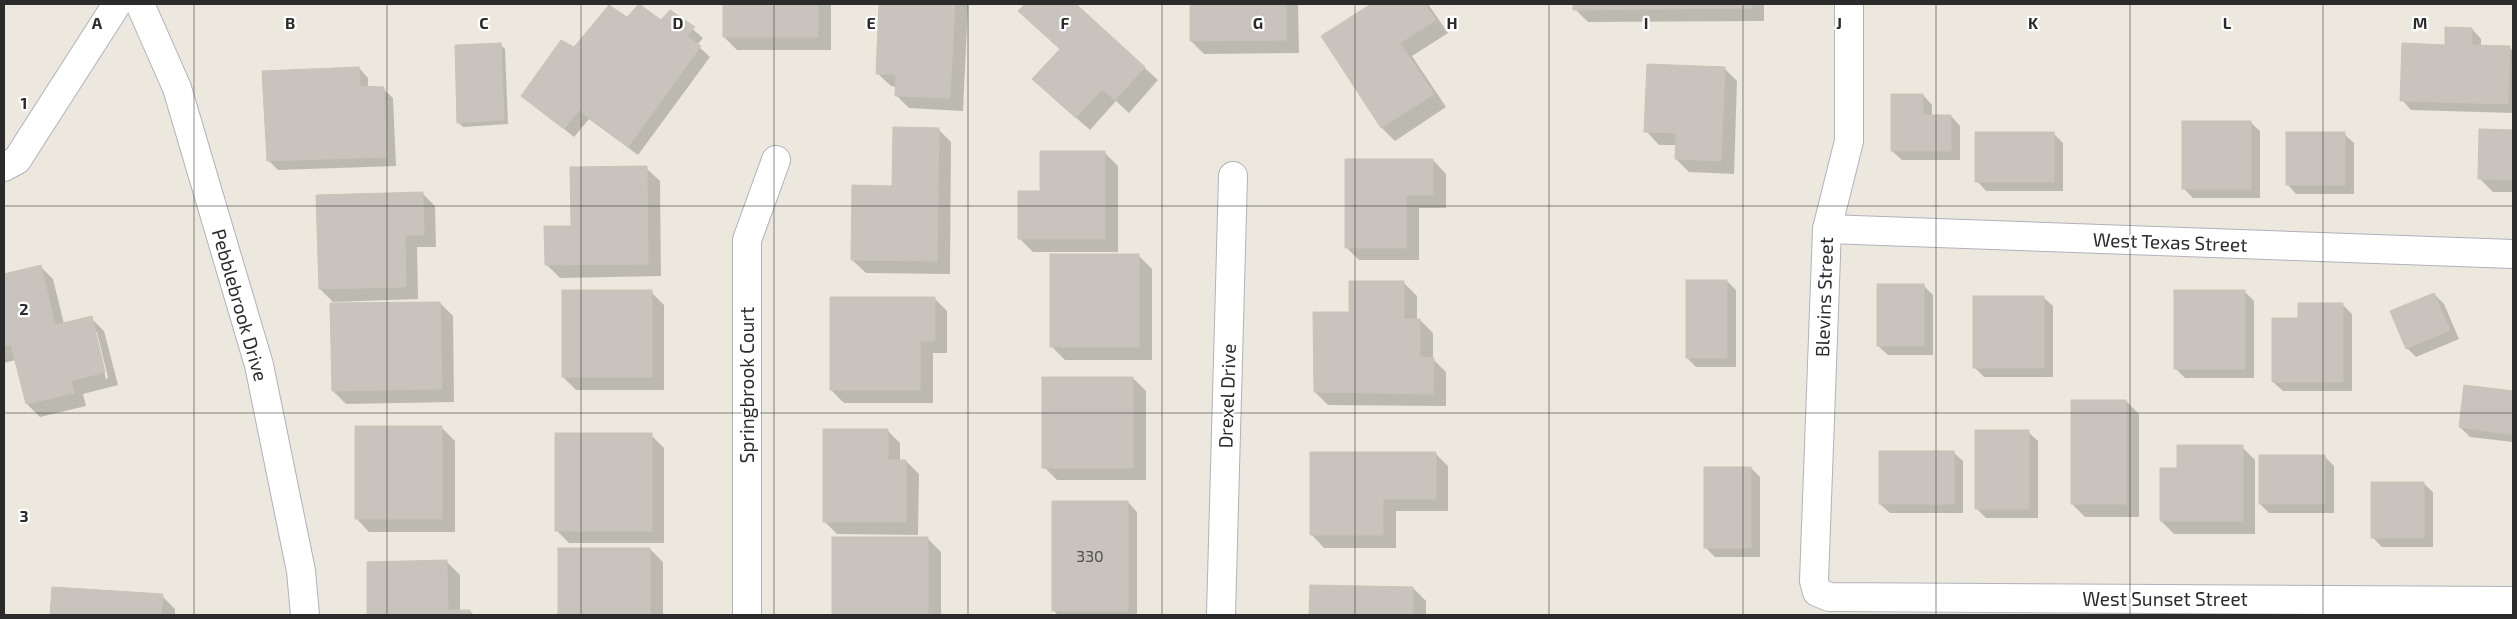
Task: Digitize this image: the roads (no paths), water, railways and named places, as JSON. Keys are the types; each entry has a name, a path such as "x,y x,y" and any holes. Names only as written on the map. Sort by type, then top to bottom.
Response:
{"street":[{"path":"4,167 17,160 118,4"},
{"name":"Pebblebrook Drive","path":"140,4 177,88 259,365 301,571 305,615"},
{"name":"Blevins Street","path":"1817,592 1814,581 1827,229 1849,141 1849,4"},
{"name":"Springbrook Court","path":"747,615 747,240 776,160"},
{"name":"Drexel Drive","path":"1220,615 1232,176"},
{"name":"West Texas Street","path":"1827,229 2513,254"},
{"name":"West Sunset Street","path":"1817,592 1829,597 2513,601"}]}
